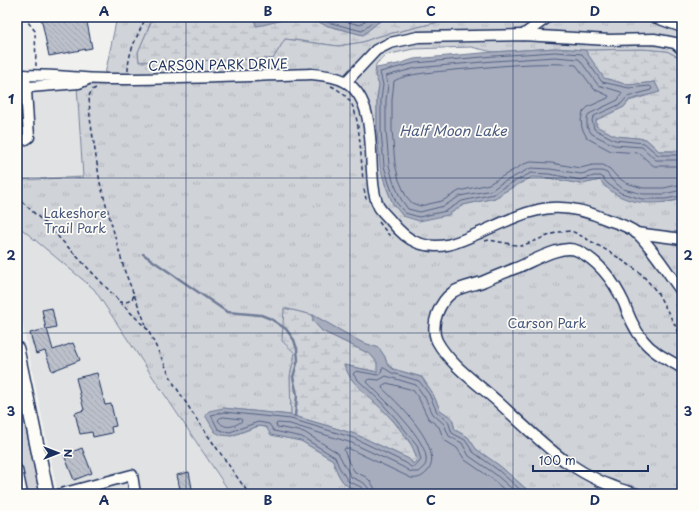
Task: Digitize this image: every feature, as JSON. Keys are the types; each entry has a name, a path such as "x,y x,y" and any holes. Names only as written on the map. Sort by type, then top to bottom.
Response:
{"main road":[{"path":"17,354 48,494"}],"street":[{"path":"523,35 548,17"},
{"path":"654,17 682,27"},
{"path":"346,82 376,50 390,43 418,37 523,35 609,40 654,39 674,43 682,49"},
{"name":"CARSON PARK DRIVE","path":"21,75 52,75 88,79 311,74 337,78 346,82 360,97 366,111 374,191 379,207 396,228 409,239 419,244 432,247 453,245 527,212 543,208 562,207 583,211 604,218 636,233 682,292"},
{"path":"17,141 29,137 21,88 21,75"},
{"name":"CARSON PARK DRIVE","path":"21,88 79,83 88,79"},
{"path":"636,233 682,239"},
{"path":"637,494 620,489 581,471 534,435 458,366 445,352 436,340 434,328 437,315 443,303 453,292 559,249 570,248 578,251 602,268 613,282 635,330 643,342 657,353 682,368"},
{"path":"17,470 22,494"},
{"path":"61,494 132,476 135,494"}],"path":[{"path":"24,17 35,31 36,66"},
{"path":"128,73 128,61 131,48 146,17"},
{"path":"329,85 346,96 355,112 365,195 368,204"},
{"path":"100,87 92,90 89,96 90,118 99,176 125,272 148,330 174,384 197,420 249,494"},
{"path":"17,197 48,226 119,302 148,330"},
{"path":"379,222 388,234 395,239"},
{"path":"484,241 489,240 521,246 558,232 571,231 578,234 613,254 638,271 657,292 682,338"},
{"path":"119,302 124,303 132,300 134,294"}],"shaded area":[{"path":"77,86 83,177 24,180 17,176 17,92"},
{"path":"17,225 94,289 230,494 58,494 17,297"}],"green space":[{"name":"Carson Park","path":"117,17 153,17 138,52 139,62 273,59 285,39 338,46 363,42 376,37 435,23 480,17 668,17 682,24 682,59 667,51 643,49 585,50 555,48 493,52 471,47 413,49 386,55 376,64 375,75 379,85 377,99 377,130 385,184 393,204 403,216 448,215 463,205 495,198 532,177 549,178 581,184 601,180 605,187 665,203 682,199 682,494 532,494 500,466 476,449 468,437 455,430 452,418 440,410 432,392 422,377 393,369 387,364 385,357 379,348 361,342 313,315 284,308 282,341 295,353 290,376 291,415 223,408 231,436 259,426 266,427 272,435 301,441 333,460 343,482 347,486 358,490 361,494 231,494 94,289 17,225 17,176 24,180 83,177 77,86 103,84"},
{"path":"153,17 258,17 255,19 279,20 294,17 308,17 325,25 363,35 377,23 388,17 480,17 435,23 376,37 363,42 338,46 285,39 273,59 139,62 138,52"},
{"path":"643,49 667,51 682,59 682,151 659,151 646,139 616,136 596,127 596,120 624,107 629,101 659,92 655,82 629,85 603,78 585,50"},
{"path":"126,230 284,308 313,315 313,321 322,331 370,354 377,362 378,372 344,365 352,380 377,403 413,447 417,460 414,464 409,459 355,434 291,415 290,376 295,353"},
{"path":"17,387 40,494 17,494"}],"water":[{"path":"258,17 294,17 256,26 255,19"},
{"path":"309,17 388,17 377,23 363,35 325,25"},
{"name":"Half Moon Lake","path":"555,48 585,50 604,78 629,85 655,82 660,92 629,100 624,107 596,120 596,126 616,136 646,139 659,151 682,151 682,199 660,203 638,202 617,195 608,189 600,180 581,184 549,178 532,177 495,198 463,205 448,215 419,221 403,216 393,204 380,166 377,130 377,99 379,85 375,75 376,68 414,59"},
{"path":"313,315 361,342 379,348 385,357 387,364 393,369 421,377 432,392 440,410 452,418 455,430 468,437 476,449 500,466 532,494 361,494 358,490 347,486 343,482 333,460 301,441 271,435 266,427 258,426 231,436 221,435 215,432 205,415 209,411 223,408 291,415 355,434 409,459 413,464 417,460 407,437 353,381 344,365 377,372 377,362 370,354 322,331 313,321"}],"building":[{"path":"41,17 86,17 92,48 49,56"},
{"path":"21,112 22,126 17,127 17,113"},
{"path":"52,308 56,327 47,329 53,350 73,343 80,360 52,371 45,351 36,354 30,333 46,329 42,310"},
{"path":"97,373 105,405 111,404 116,426 111,427 112,433 93,437 92,432 80,434 75,413 84,410 76,378"},
{"path":"82,448 92,473 74,480 64,455"},
{"path":"189,472 193,494 181,494 177,475"}],"waterway":[{"path":"143,254 227,312 261,315 271,319 286,329 294,340 297,349 298,360 293,377 297,395 295,416"}],"park label":[{"name":"Lakeshore Trail Park","path":"75,220"}]}
